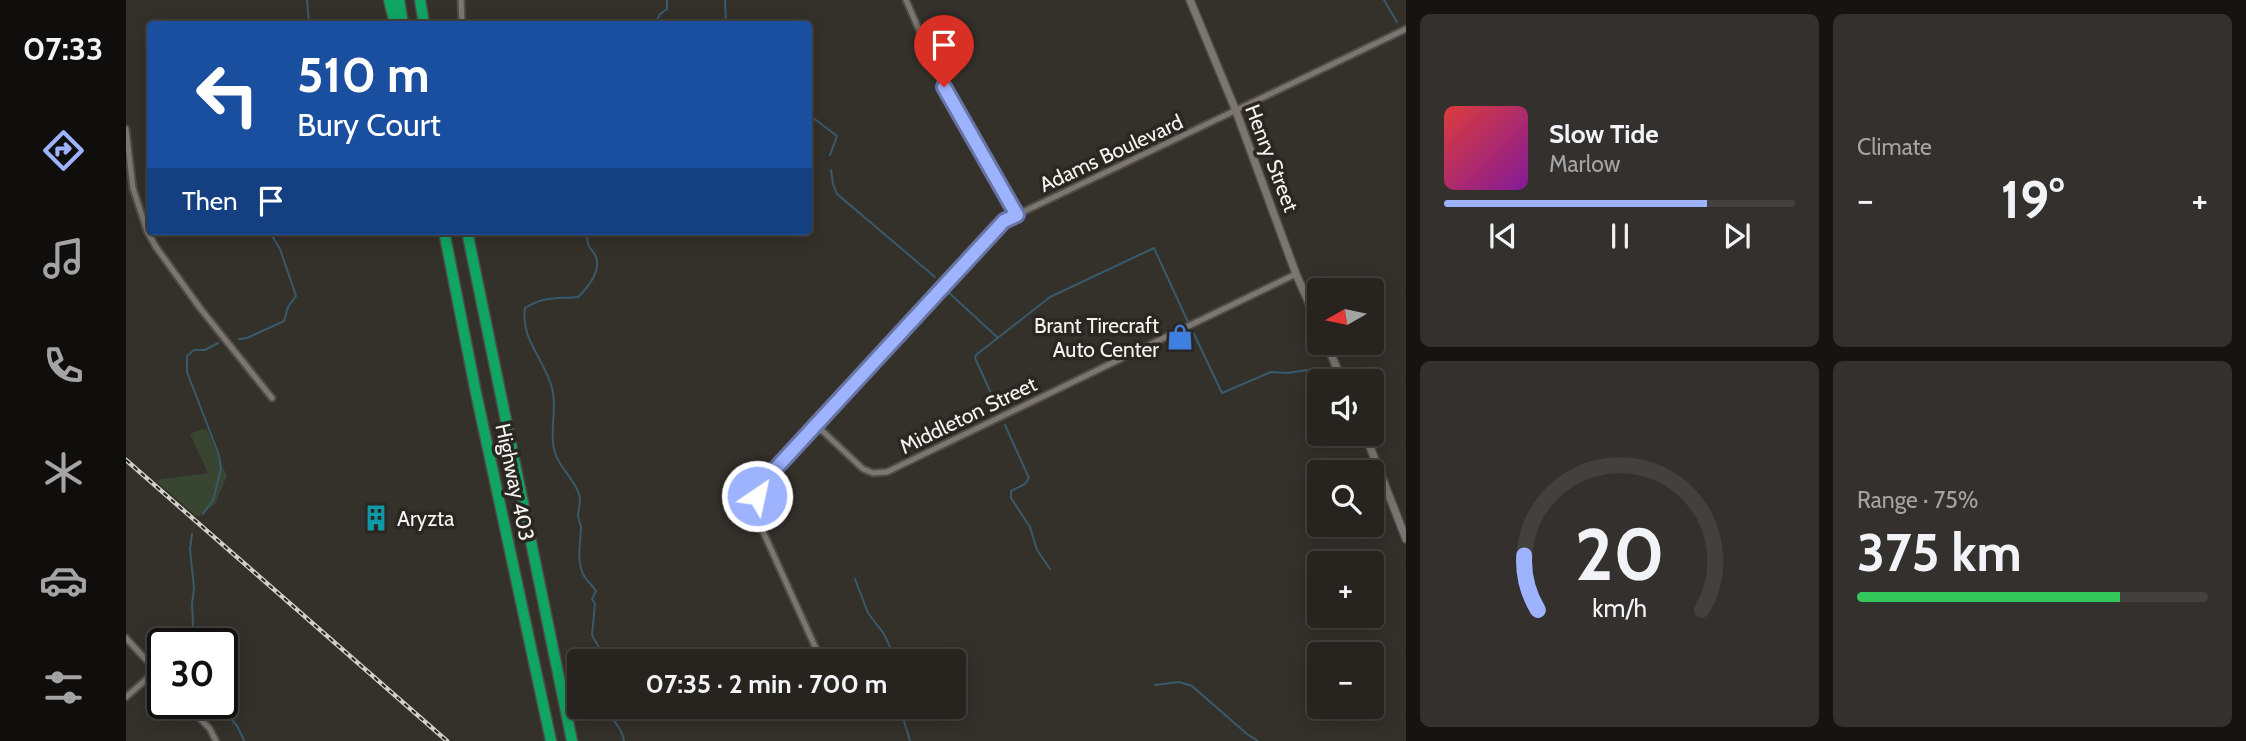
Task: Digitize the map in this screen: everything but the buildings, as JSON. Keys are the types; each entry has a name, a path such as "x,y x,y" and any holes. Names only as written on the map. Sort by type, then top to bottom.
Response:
{"highway":[{"path":"389,0 394,21"},
{"path":"399,0 402,21"},
{"path":"421,0 425,21"},
{"name":"Highway 403","path":"445,235 476,394 551,741"},
{"name":"Highway 403","path":"468,235 572,741"}],"main road":[{"name":"Henry Street","path":"1190,0 1236,111 1307,299"},
{"path":"1370,446 1406,539"}],"street":[{"path":"461,0 462,21"},
{"path":"906,0 944,87 1017,215"},
{"name":"Adams Boulevard","path":"816,649 756,516 759,487 1004,221 1406,29"},
{"path":"126,129 133,188 147,229"},
{"path":"149,235 177,278 272,398"},
{"name":"Middleton Street","path":"815,424 863,470 873,473 887,471 1296,274"},
{"path":"126,638 147,661"},
{"path":"126,698 147,679"},
{"path":"200,719 216,741"}],"green space":[{"path":"202,429 207,430 227,476 215,504 200,516 195,515 155,480 208,473 190,434"}],"waterway":[{"path":"307,0 309,21"},
{"path":"656,21 667,9 667,0"},
{"path":"725,0 726,21"},
{"path":"1384,0 1397,22"},
{"path":"812,117 837,136 830,155"},
{"path":"831,170 837,194 935,277"},
{"path":"239,339 284,321 288,307 296,296 280,249 271,235"},
{"path":"587,235 597,262 589,284 578,297 550,299 532,304 525,308 524,319 530,340 552,388 554,450 580,497 580,562 583,574 596,591 592,599 595,604 592,635 600,649"},
{"path":"996,404 976,355 1050,297 1154,248 1188,322"},
{"path":"947,291 997,337"},
{"path":"1194,334 1222,393 1271,372 1287,373 1321,368"},
{"path":"203,514 213,500 221,469 219,455 187,372 187,356 194,350 205,350 218,343"},
{"path":"1005,425 1029,478 1025,484 1011,491 1011,498 1030,527 1037,550 1050,569"},
{"path":"192,534 190,549 194,588 193,628"},
{"path":"855,579 868,613 884,634 891,649"},
{"path":"1155,685 1179,682 1192,686 1258,741"},
{"path":"231,719 244,740"},
{"path":"613,719 624,741"},
{"path":"904,719 910,741"}],"railway":[{"path":"126,460 447,741"}],"place":[{"name":"Brant Tirecraft Auto Center","path":"1180,337"},
{"name":"Aryzta","path":"376,518"}],"route":[{"path":"757,496 759,487 815,424 1004,221 1017,215 944,87"}]}
